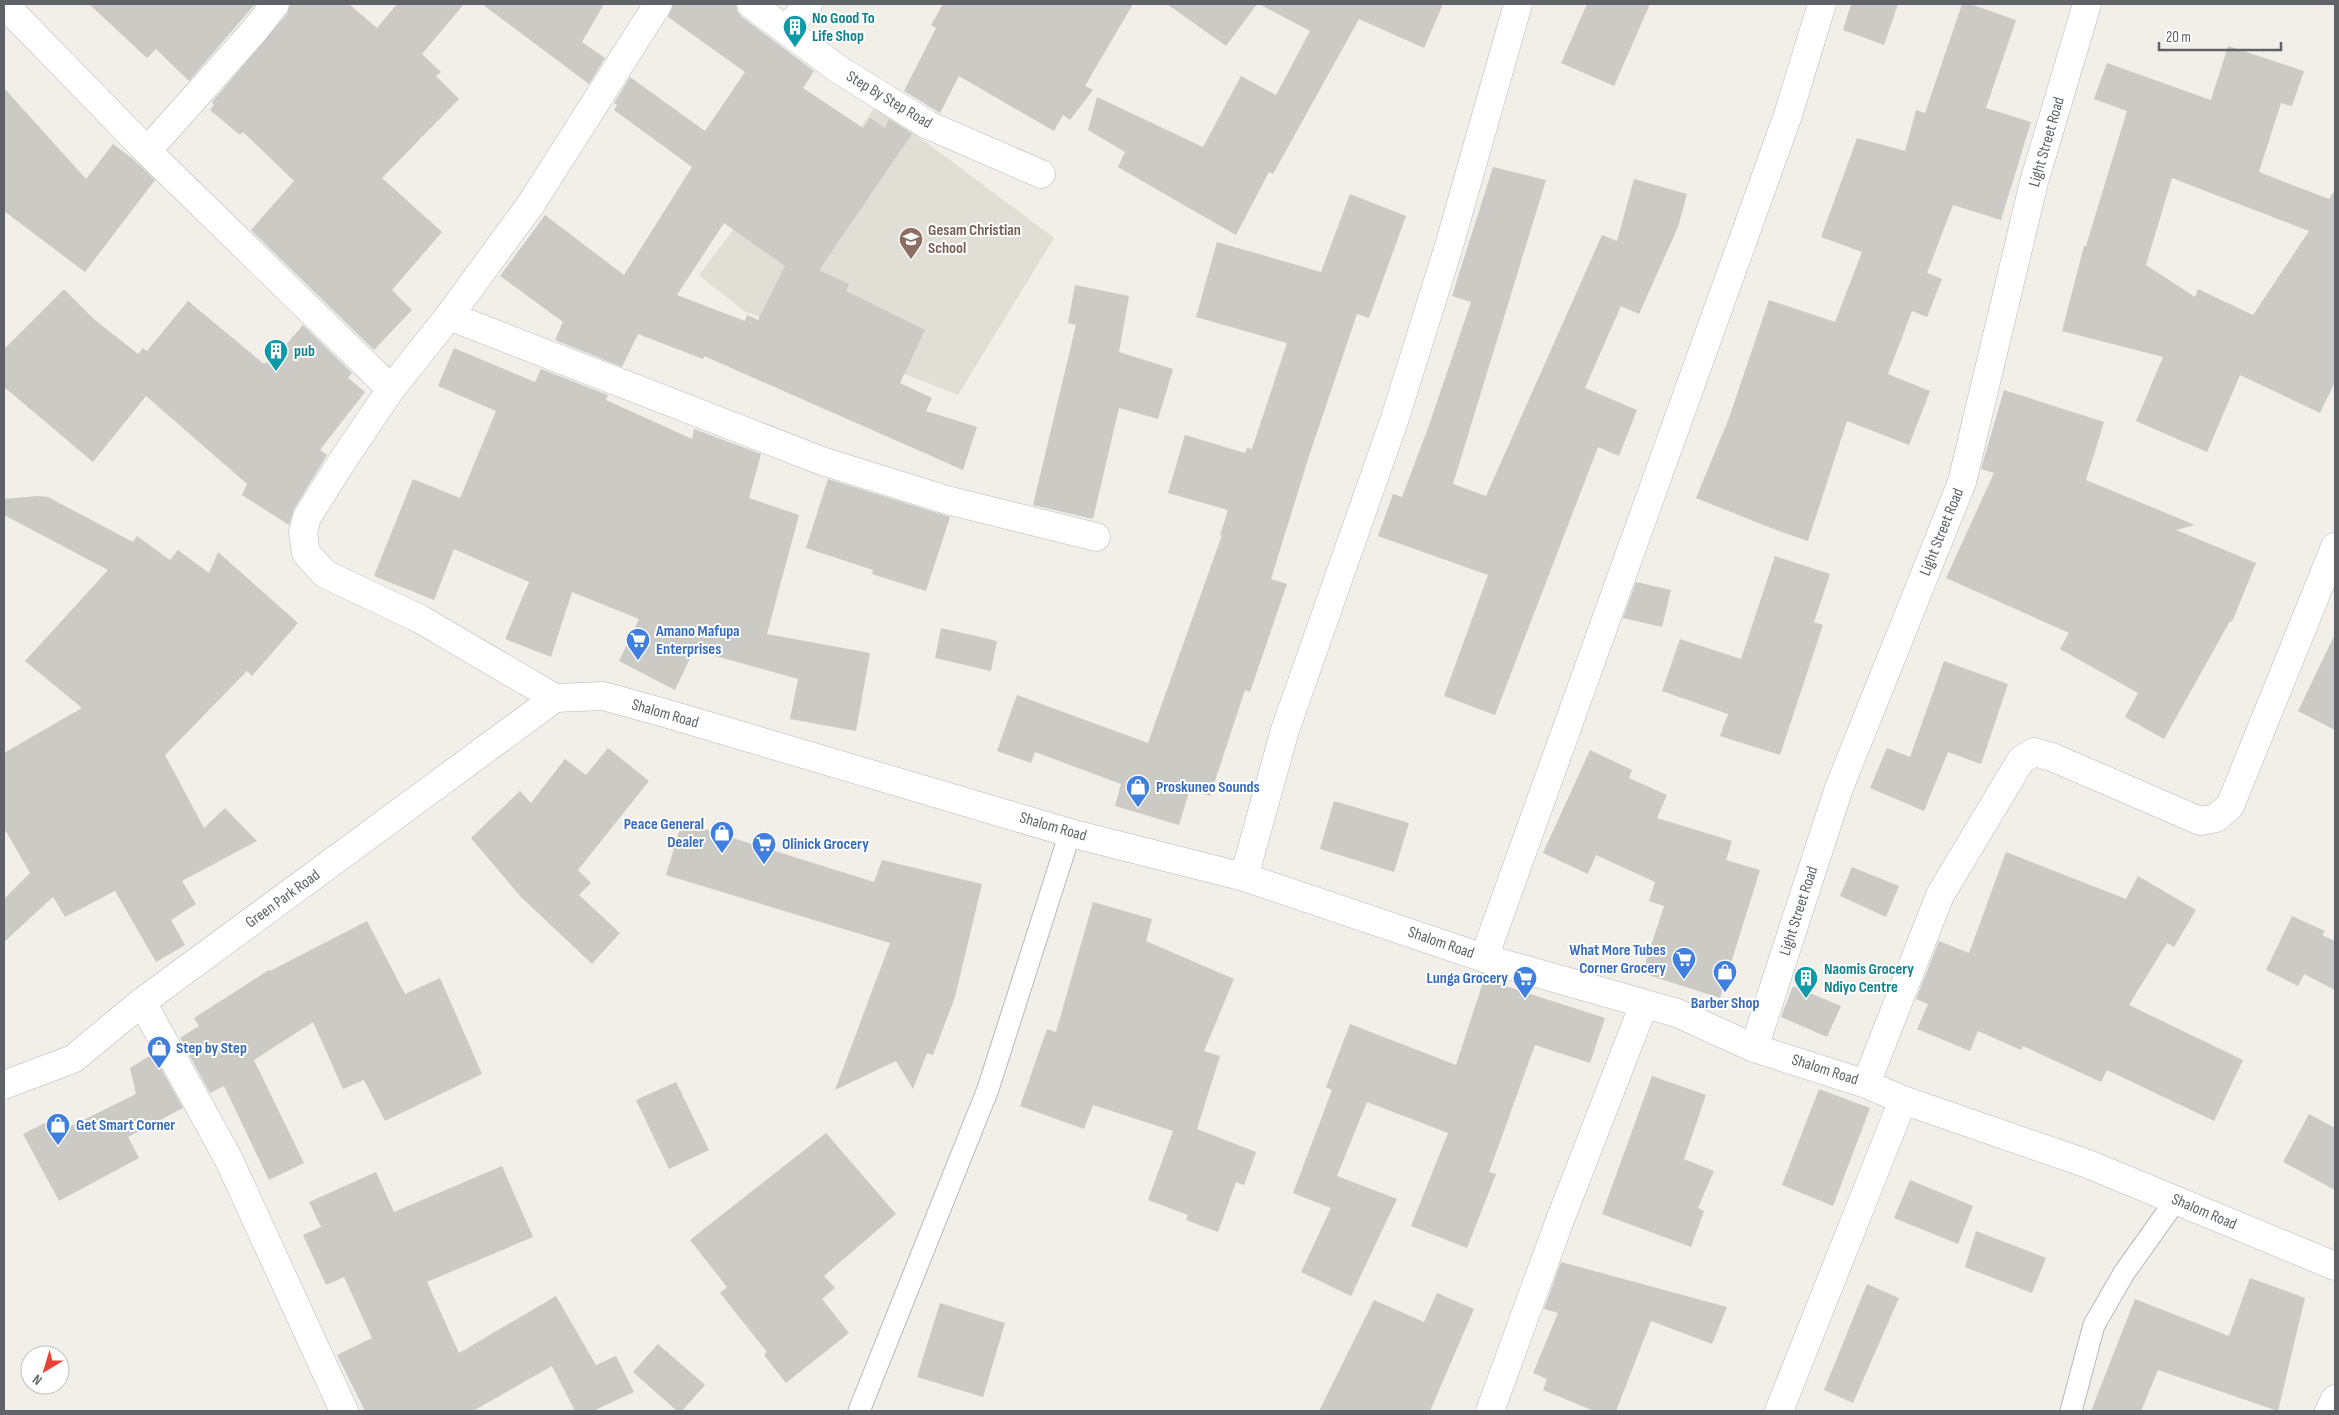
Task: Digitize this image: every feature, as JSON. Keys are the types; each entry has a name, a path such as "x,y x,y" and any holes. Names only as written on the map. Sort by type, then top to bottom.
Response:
{"street":[{"path":"4,4 147,151 391,389"},
{"path":"147,151 254,31 275,4"},
{"path":"555,698 420,619 325,574 306,553 303,532 307,517 391,389 449,316 531,204 658,4"},
{"name":"Step By Step Road","path":"751,4 838,69 928,125 1041,174"},
{"path":"786,30 808,4"},
{"path":"1244,877 1285,730 1338,586 1397,412 1448,246 1518,4"},
{"path":"1484,958 1788,114 1822,4"},
{"name":"Light Street Road","path":"1754,1048 1840,788 1962,482 2034,182 2087,4"},
{"path":"449,316 822,460 947,500 1096,538"},
{"path":"1866,1084 1940,895 2021,760 2034,752 2052,757 2200,821 2216,818 2230,806 2335,547"},
{"name":"Shalom Road","path":"555,698 603,696 1070,833 1244,877 1484,958 1678,1013 1754,1048 1866,1084 1903,1100 2088,1164 2335,1266"},
{"name":"Green Park Road","path":"4,1084 73,1059 142,1002 555,698"},
{"path":"142,1002 228,1158 344,1411"},
{"path":"1490,1411 1560,1220 1644,1004"},
{"path":"1779,1411 1903,1100"},
{"path":"2330,1411 2335,1399"}],"lane":[{"path":"860,1411 988,1089 1070,833"},
{"path":"2072,1411 2094,1325 2124,1273 2176,1200"}],"shaded area":[{"path":"876,105 1054,238 958,395 744,311 699,275 758,197 797,221"}],"building":[{"path":"89,4 255,4 189,81 156,49 147,58"},
{"path":"290,4 349,4 377,28 397,4 464,4 422,54 441,72 436,76 459,99 382,178 442,232 392,290 412,310 374,350 251,230 294,181 243,132 240,135 210,110 214,105 212,102 287,14"},
{"path":"482,4 604,4 582,42 605,58 589,84"},
{"path":"673,4 736,4 737,11 742,17 814,71 803,88 863,128 870,118 885,128 889,119 912,134 819,270 849,284 846,291 925,330 900,383 932,398 926,411 977,427 963,470 704,356 703,359 638,334 622,367 555,340 563,322 500,276 545,215 624,275 692,167 614,110 617,105 614,103 630,77 705,131 745,72 668,17","holes":["724,223 785,266 758,320 747,315 745,321 677,295"]},
{"path":"943,4 1133,4 1085,86 1093,90 1070,120 1063,115 1054,131 959,76 940,113 904,91 936,28 931,25"},
{"path":"1167,4 1257,4 1226,46"},
{"path":"1259,4 1443,4 1424,48 1359,19 1273,174 1269,172 1236,235 1118,167 1125,152 1088,130 1097,97 1203,147 1241,76 1276,95 1310,31"},
{"path":"1587,4 1650,4 1614,86 1561,63"},
{"path":"1851,4 1898,4 1884,45 1843,30"},
{"path":"1962,4 1970,4 2016,20 1986,108 2031,122 2001,220 1953,205 1927,273 1942,279 1927,317 1912,311 1888,374 1930,391 1909,445 1847,421 1808,541 1696,498 1729,418 1769,300 1835,322 1862,252 1821,237 1857,138 1905,151 1916,110 1925,113"},
{"path":"2228,46 2304,71 2292,106 2281,103 2259,172 2329,199 2335,190 2335,382 2320,413 2240,375 2207,452 2136,421 2163,357 2062,331 2084,246 2086,246 2127,111 2094,99 2107,63 2211,100","holes":["2172,178 2309,231 2253,315 2198,289 2195,297 2146,265"]},
{"path":"4,88 86,179 113,144 133,159 155,180 85,272 4,211"},
{"path":"1493,167 1546,180 1453,484 1486,496 1602,235 1617,241 1634,179 1687,194 1678,227 1639,314 1621,306 1585,388 1637,410 1619,456 1598,447 1495,715 1444,696 1488,575 1378,536 1393,494 1402,497 1471,302 1452,296"},
{"path":"1350,194 1406,216 1369,318 1357,314 1309,456 1271,579 1287,584 1250,692 1245,690 1210,796 1190,789 1179,825 1115,806 1121,784 1035,752 1031,763 997,751 1017,695 1148,743 1222,535 1220,535 1228,510 1168,493 1185,435 1245,453 1247,448 1252,449 1287,343 1196,317 1217,242 1321,272"},
{"path":"1075,285 1129,296 1119,352 1173,369 1158,419 1119,408 1093,519 1033,505 1076,325 1068,323"},
{"path":"64,289 95,320 138,354 143,348 147,351 188,301 264,364 266,362 269,364 303,325 352,373 348,378 365,392 320,450 327,455 294,509 289,525 242,495 247,484 146,396 93,462 4,387 4,349"},
{"path":"454,348 535,382 541,369 608,395 606,400 692,439 694,429 761,454 749,498 799,515 767,634 870,653 856,731 790,719 798,679 694,650 675,690 619,661 639,619 572,592 551,657 505,639 529,582 454,549 434,600 374,576 413,479 460,498 496,411 438,386"},
{"path":"2004,390 2104,422 2086,480 2195,525 2176,530 2256,563 2232,622 2230,621 2164,739 2125,717 2138,693 2060,649 2069,633 1946,578 1994,473 1981,469"},
{"path":"828,479 950,517 926,591 872,574 873,570 806,548"},
{"path":"48,497 133,542 137,536 170,560 178,550 209,573 218,552 298,623 252,676 247,671 165,755 204,828 225,808 257,841 182,881 196,904 171,920 185,945 156,962 115,891 65,917 53,897 4,942 4,899 30,873 4,828 4,753 82,708 25,661 108,570 4,515 4,499"},
{"path":"1775,556 1830,574 1814,622 1823,625 1780,755 1720,736 1728,714 1662,691 1680,639 1741,659"},
{"path":"1636,582 1671,590 1662,627 1623,618"},
{"path":"941,628 997,641 991,671 935,658"},
{"path":"2335,634 2335,730 2298,711"},
{"path":"1944,661 2008,684 1981,764 1948,752 1924,811 1870,788 1887,748 1910,757"},
{"path":"608,748 649,781 578,870 591,883 579,895 620,933 592,964 521,897 471,838 520,791 531,803 565,759 586,775"},
{"path":"1590,750 1632,770 1629,778 1667,795 1657,818 1732,841 1726,860 1760,870 1720,998 1642,973 1664,906 1649,901 1655,882 1596,855 1588,874 1543,853"},
{"path":"1334,801 1409,823 1394,872 1320,849"},
{"path":"682,822 874,882 882,860 982,884 955,997 933,1055 927,1053 913,1089 896,1061 835,1090 890,943 666,875"},
{"path":"2006,852 2126,899 2138,876 2196,910 2174,947 2167,943 2129,1005 2243,1060 2214,1121 2107,1070 2101,1082 2023,1046 2021,1050 1978,1031 1970,1051 1917,1029 1928,1004 1916,999 1939,941 1969,953"},
{"path":"1852,867 1899,886 1886,917 1840,896"},
{"path":"1093,902 1152,919 1146,941 1234,979 1204,1051 1220,1056 1197,1129 1256,1152 1244,1185 1236,1182 1218,1232 1186,1220 1188,1215 1148,1200 1173,1131 1093,1105 1084,1129 1020,1106 1047,1029 1056,1032"},
{"path":"2292,916 2325,931 2322,935 2335,941 2335,990 2304,974 2298,986 2266,970"},
{"path":"367,921 405,994 440,978 482,1074 385,1121 364,1080 343,1089 313,1022 254,1060 304,1163 269,1180 224,1086 210,1093 180,1038 199,1026 194,1018 269,970"},
{"path":"1484,979 1605,1018 1590,1063 1535,1045 1489,1172 1496,1174 1467,1248 1411,1226 1448,1133 1367,1102 1337,1176 1397,1199 1351,1296 1301,1272 1331,1208 1293,1193 1332,1090 1326,1087 1350,1024 1456,1065"},
{"name":"Naomis Grocery Ndiyo Centre","path":"1793,986 1841,1006 1827,1037 1781,1017"},
{"path":"153,1054 183,1108 128,1137 139,1158 59,1201 23,1134 54,1118 61,1131 136,1094 130,1068"},
{"path":"1652,1076 1706,1095 1684,1159 1714,1171 1698,1208 1704,1211 1691,1247 1602,1214"},
{"path":"676,1082 709,1150 669,1169 636,1100"},
{"path":"1819,1089 1870,1108 1833,1206 1782,1185"},
{"path":"2309,1114 2335,1128 2335,1190 2283,1162"},
{"path":"826,1133 896,1214 824,1276 835,1288 822,1299 849,1333 786,1383 764,1355 767,1352 720,1293 727,1287 690,1240"},
{"path":"502,1166 533,1237 427,1282 459,1353 556,1296 596,1365 616,1356 634,1392 593,1411 575,1411 552,1366 473,1411 365,1411 337,1355 372,1338 344,1277 326,1285 303,1235 321,1227 309,1202 376,1172 394,1212"},
{"path":"1910,1180 1973,1206 1958,1244 1894,1218"},
{"path":"1976,1231 2046,1258 2032,1293 1965,1267"},
{"path":"1561,1262 1727,1307 1712,1344 1651,1321 1616,1411 1594,1411 1543,1390 1547,1379 1533,1373 1558,1313 1544,1309"},
{"path":"2250,1278 2305,1298 2278,1411 2158,1370 2141,1411 2091,1411 2135,1299 2229,1336"},
{"path":"1867,1284 1899,1298 1853,1403 1824,1390"},
{"path":"1437,1293 1474,1309 1430,1411 1319,1411 1374,1300 1424,1322"},
{"path":"940,1303 1005,1323 983,1397 917,1377"},
{"path":"658,1344 705,1385 682,1411 677,1411 633,1372"}],"place":[{"name":"No Good To Life Shop","path":"795,48"},
{"name":"Gesam Christian School","path":"911,260"},
{"name":"pub","path":"276,372"},
{"name":"Amano Mafupa Enterprises","path":"638,661"},
{"name":"Proskuneo Sounds","path":"1138,808"},
{"name":"Peace General Dealer","path":"722,854"},
{"name":"Olinick Grocery","path":"764,865"},
{"name":"What More Tubes Corner Grocery","path":"1684,980"},
{"name":"Barber Shop","path":"1725,993"},
{"name":"Lunga Grocery","path":"1525,999"},
{"name":"Naomis Grocery Ndiyo Centre","path":"1806,999"},
{"name":"Step by Step","path":"159,1069"},
{"name":"Get Smart Corner","path":"58,1146"}]}
